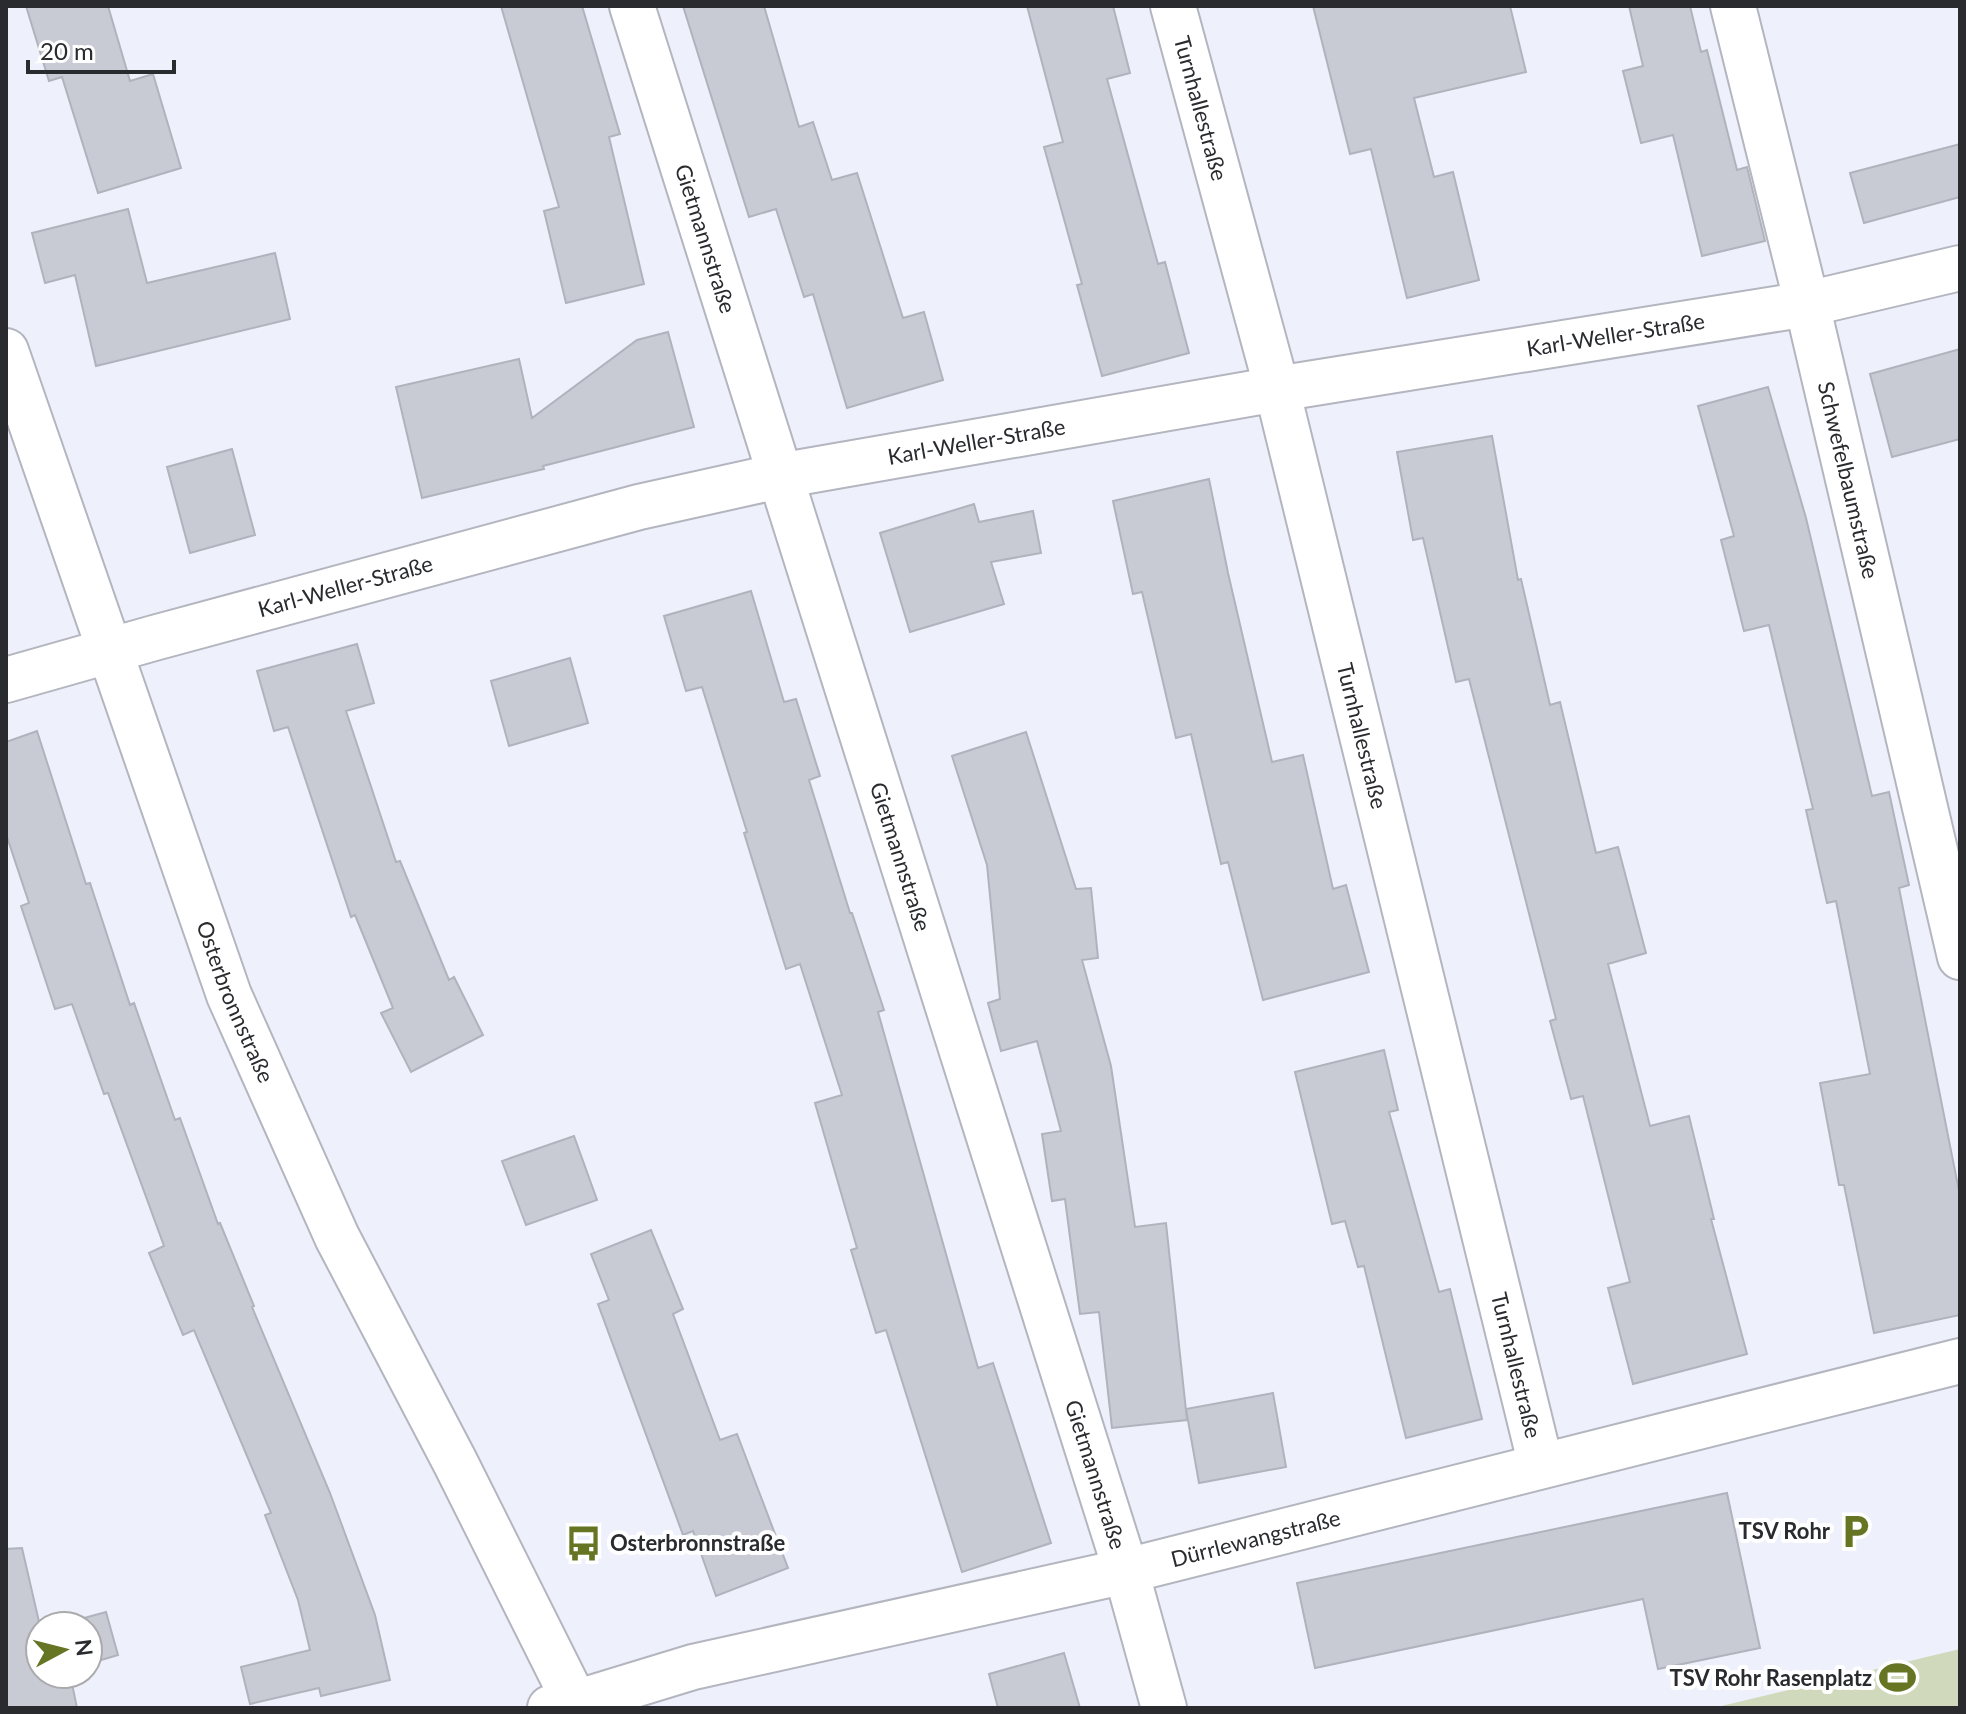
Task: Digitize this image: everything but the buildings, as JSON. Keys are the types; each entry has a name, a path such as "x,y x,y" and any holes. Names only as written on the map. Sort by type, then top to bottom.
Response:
{"street":[{"name":"Gietmannstraße","path":"632,6 1126,1571 1164,1708"},
{"name":"Turnhallestraße","path":"1173,6 1277,389 1541,1466"},
{"name":"Schwefelbaumstraße","path":"1733,6 1807,304 1943,814 1960,957"},
{"name":"Karl-Weller-Straße","path":"6,680 639,507 779,476 1277,389 1807,304 1960,268"},
{"name":"Osterbronnstraße","path":"6,351 229,995 337,1237 455,1462 568,1706"},
{"name":"Dürrlewangstraße","path":"568,1706 693,1667 1126,1571 1960,1361"}],"green space":[{"name":"TSV Rohr Rasenplatz","path":"1960,1649 1960,1708 1713,1708"}],"place":[{"name":"TSV Rohr","path":"1856,1531"},
{"name":"Osterbronnstraße","path":"584,1543"},
{"name":"TSV Rohr Rasenplatz","path":"1898,1678"}]}
